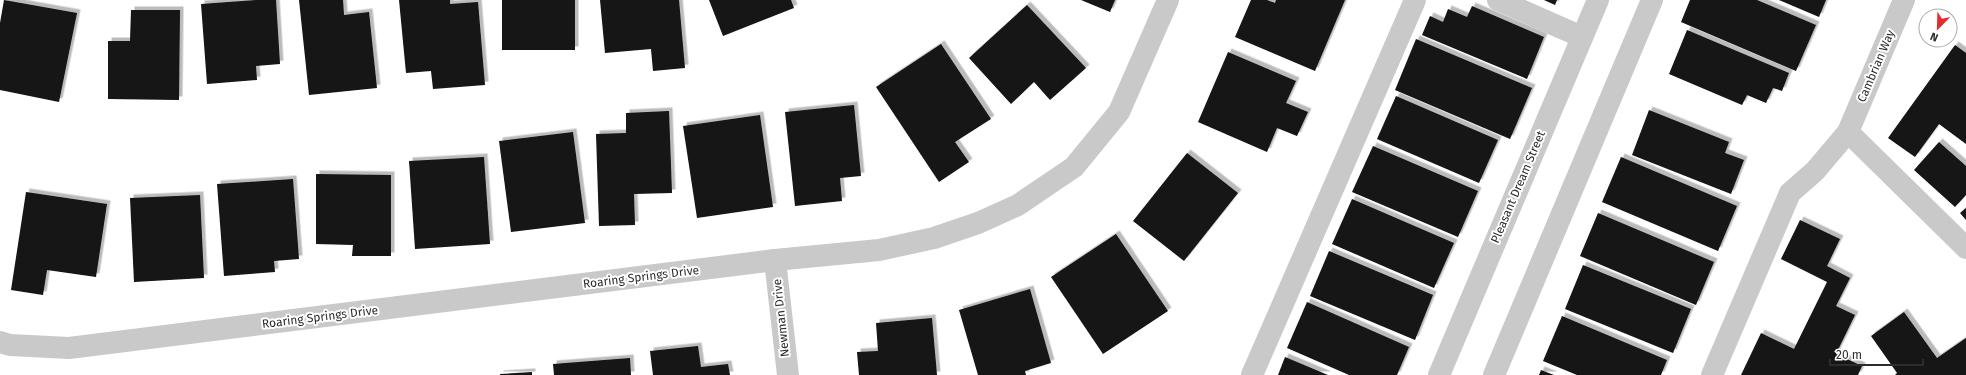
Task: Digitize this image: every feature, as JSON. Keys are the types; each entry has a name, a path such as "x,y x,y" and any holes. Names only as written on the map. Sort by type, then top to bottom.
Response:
{"street":[{"name":"Roaring Springs Drive","path":"0,342 10,345 69,348 775,260 879,250 934,238 978,223 1018,205 1074,167 1119,112 1168,0"},
{"path":"1252,375 1414,0"},
{"path":"1498,0 1582,37"},
{"name":"Pleasant Dream Street","path":"1439,375 1598,0"},
{"path":"1494,375 1652,0"},
{"name":"Cambrian Way","path":"1712,375 1790,193 1815,171 1848,132 1904,0"},
{"path":"1848,132 1966,248"},
{"name":"Newman Drive","path":"775,260 788,375"}],"building":[{"path":"4,0 77,13 59,102 0,90 0,23"},
{"path":"276,0 280,64 256,66 257,80 207,84 201,4"},
{"path":"299,0 343,0 344,15 369,12 377,88 309,95"},
{"path":"399,0 450,0 450,4 478,2 485,85 433,89 431,71 406,73"},
{"path":"502,0 575,0 575,50 502,50"},
{"path":"600,0 679,0 685,68 653,71 651,49 605,53"},
{"path":"709,0 791,0 794,8 723,36"},
{"path":"1081,0 1115,0 1110,12"},
{"path":"1251,0 1267,0 1275,3 1276,0 1345,0 1315,71 1235,37"},
{"path":"1544,0 1557,0 1555,5"},
{"path":"1690,0 1757,0 1816,25 1796,71 1681,22"},
{"path":"1779,0 1826,0 1819,17"},
{"path":"1027,5 1086,68 1050,100 1034,82 1011,104 969,58"},
{"path":"1472,6 1544,37 1527,79 1422,35 1430,16 1443,22 1448,9 1467,17"},
{"path":"131,10 180,10 179,100 108,99 108,41 130,41"},
{"path":"1687,30 1789,73 1782,91 1773,88 1766,103 1747,95 1742,105 1669,74"},
{"path":"1416,39 1532,88 1510,139 1395,90"},
{"path":"941,44 991,119 955,142 969,162 939,182 876,87"},
{"path":"1958,47 1966,53 1966,144 1939,124 1915,157 1888,138 1953,48"},
{"path":"1228,52 1296,81 1286,103 1308,112 1297,136 1277,128 1267,152 1198,122"},
{"path":"1396,96 1498,140 1479,183 1377,139"},
{"path":"854,105 861,176 840,178 842,201 795,206 785,112"},
{"path":"1649,110 1729,142 1725,153 1744,160 1731,194 1632,155"},
{"path":"669,111 672,193 634,194 635,225 599,226 596,134 626,133 626,113"},
{"path":"760,115 773,207 697,218 683,126"},
{"path":"573,132 585,223 511,232 499,141"},
{"path":"1939,142 1966,166 1966,195 1955,207 1914,170"},
{"path":"1373,146 1478,191 1458,237 1352,192"},
{"path":"1187,153 1238,193 1184,261 1133,221"},
{"path":"484,157 490,244 415,249 409,161"},
{"path":"1621,157 1737,206 1718,251 1602,202"},
{"path":"316,174 391,175 391,256 352,256 353,245 316,244"},
{"path":"293,179 299,259 274,261 275,272 224,276 217,184"},
{"path":"26,192 107,204 96,277 47,270 43,295 11,290"},
{"path":"200,195 204,278 134,282 130,198"},
{"path":"1352,199 1454,243 1434,288 1332,244"},
{"path":"1966,208 1966,220 1960,213"},
{"path":"1598,213 1714,262 1696,305 1580,256"},
{"path":"1800,220 1840,239 1827,266 1850,278 1836,306 1855,315 1836,354 1862,366 1858,375 1741,375 1761,333 1794,349 1827,282 1781,259"},
{"path":"1116,234 1168,311 1103,354 1051,277"},
{"path":"1329,251 1433,295 1415,340 1310,296"},
{"path":"1583,265 1691,309 1673,353 1565,309"},
{"path":"1030,289 1051,363 1025,371 1026,375 978,375 959,310"},
{"path":"1307,302 1409,347 1397,375 1349,375 1287,348"},
{"path":"1904,312 1937,358 1966,338 1966,375 1895,375 1897,373 1871,336"},
{"path":"1562,316 1667,360 1661,375 1577,375 1543,361"},
{"path":"932,318 937,375 859,375 857,352 878,351 876,323"},
{"path":"698,346 701,367 728,364 730,375 653,375 650,351"},
{"path":"1285,357 1328,375 1278,375"},
{"path":"630,358 631,375 554,375 553,364"},
{"path":"1541,370 1554,375 1539,375"},
{"path":"532,372 532,375 500,375 500,374"}]}
